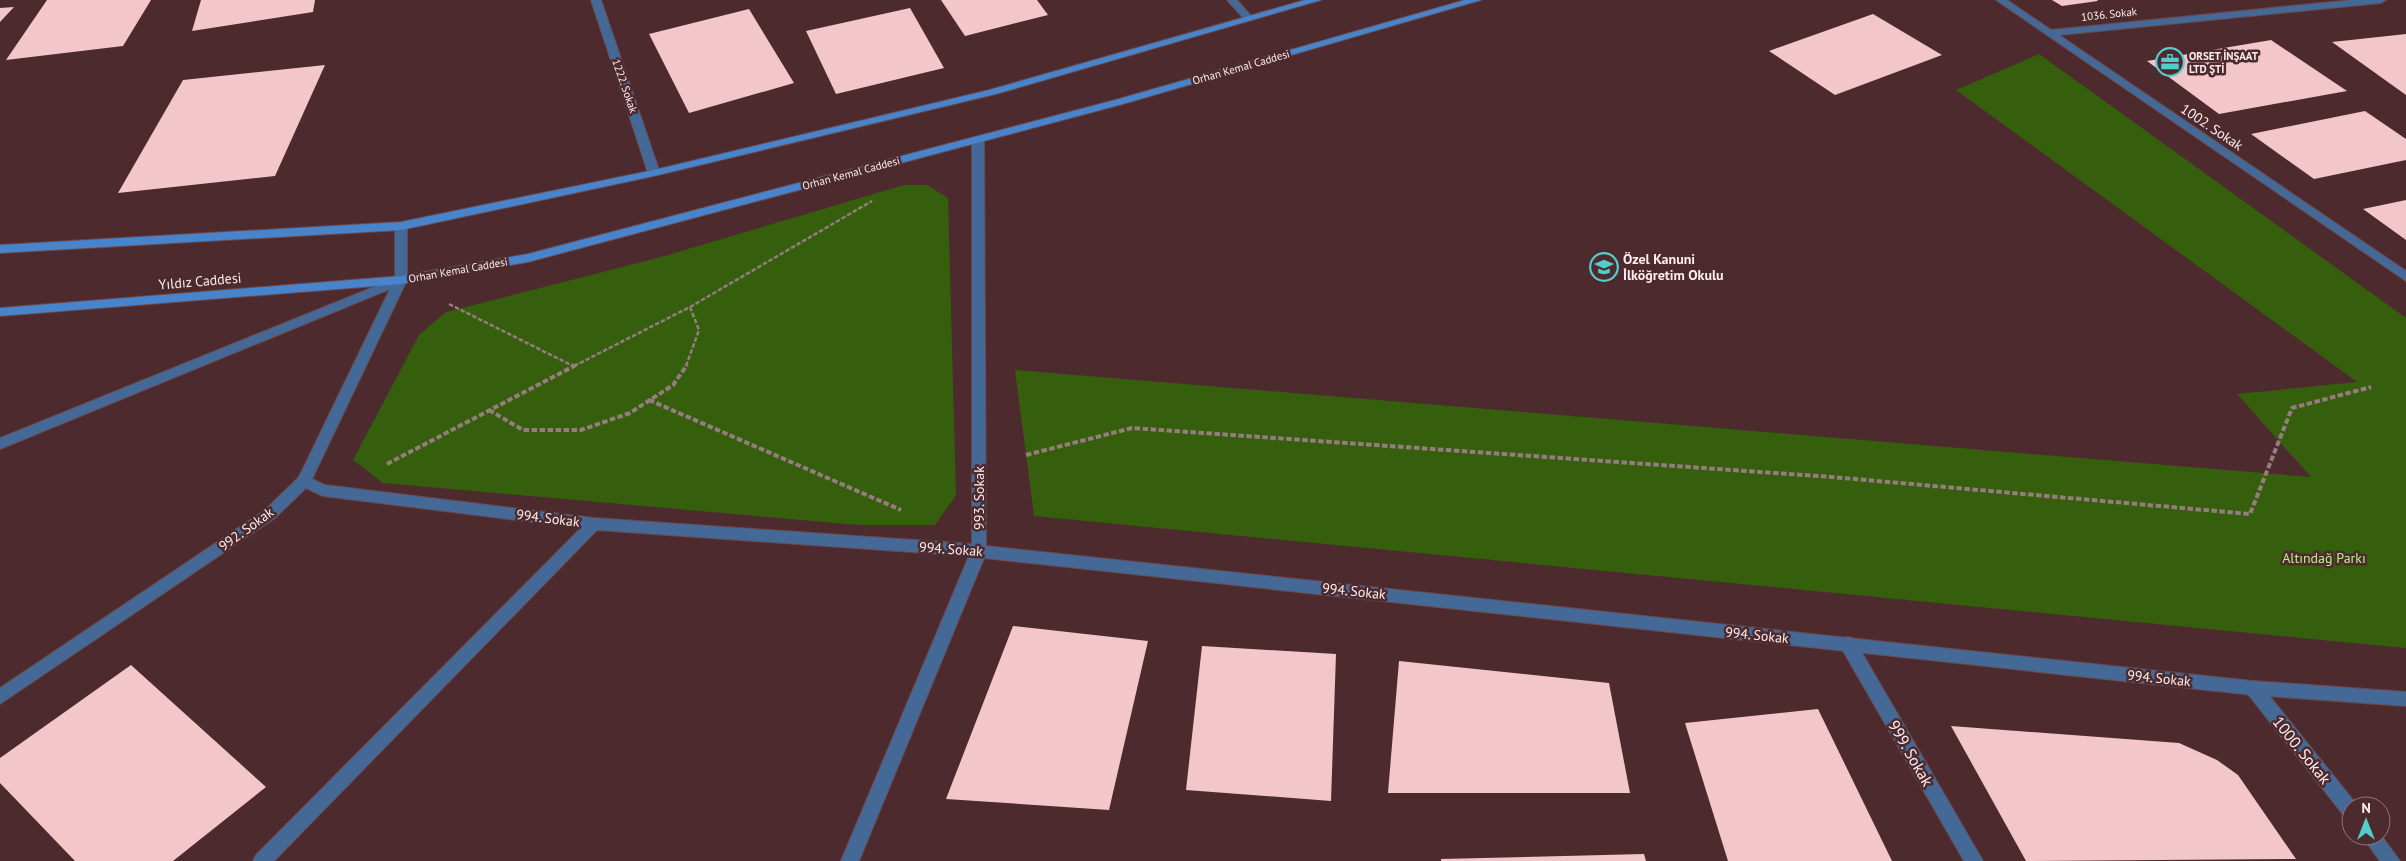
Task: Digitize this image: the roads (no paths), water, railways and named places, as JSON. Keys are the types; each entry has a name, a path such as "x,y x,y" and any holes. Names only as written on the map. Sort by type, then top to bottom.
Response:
{"main road":[{"path":"0,249 401,226 654,173 992,92 1316,0"},
{"name":"Orhan Kemal Caddesi","path":"402,280 528,258 1120,102 1476,0"},
{"name":"Yıldız Caddesi","path":"0,312 402,280"}],"street":[{"name":"1222. Sokak","path":"596,0 654,173"},
{"path":"1232,0 1248,18"},
{"name":"1002. Sokak","path":"2001,0 2406,277"},
{"name":"1036. Sokak","path":"2048,33 2381,0"},
{"name":"993. Sokak","path":"850,861 979,550 978,140"},
{"name":"Orhan Kemal Caddesi","path":"401,226 402,280"},
{"path":"0,444 402,280"},
{"name":"992. Sokak","path":"0,697 270,514 304,481 402,280"},
{"name":"994. Sokak","path":"304,481 323,490 336,492 594,524 979,550 2253,688 2406,699"},
{"path":"262,861 594,524"},
{"name":"999. Sokak","path":"1848,644 1974,861"},
{"name":"1000. Sokak","path":"2253,688 2341,798"},
{"path":"2379,846 2391,861"}],"place":[{"name":"ORSET İNŞAAT LTD ŞTİ","path":"2170,62"},
{"name":"Özel Kanuni İlköğretim Okulu","path":"1604,267"}],"park label":[{"name":"Altındağ Parkı","path":"2324,558"}]}
